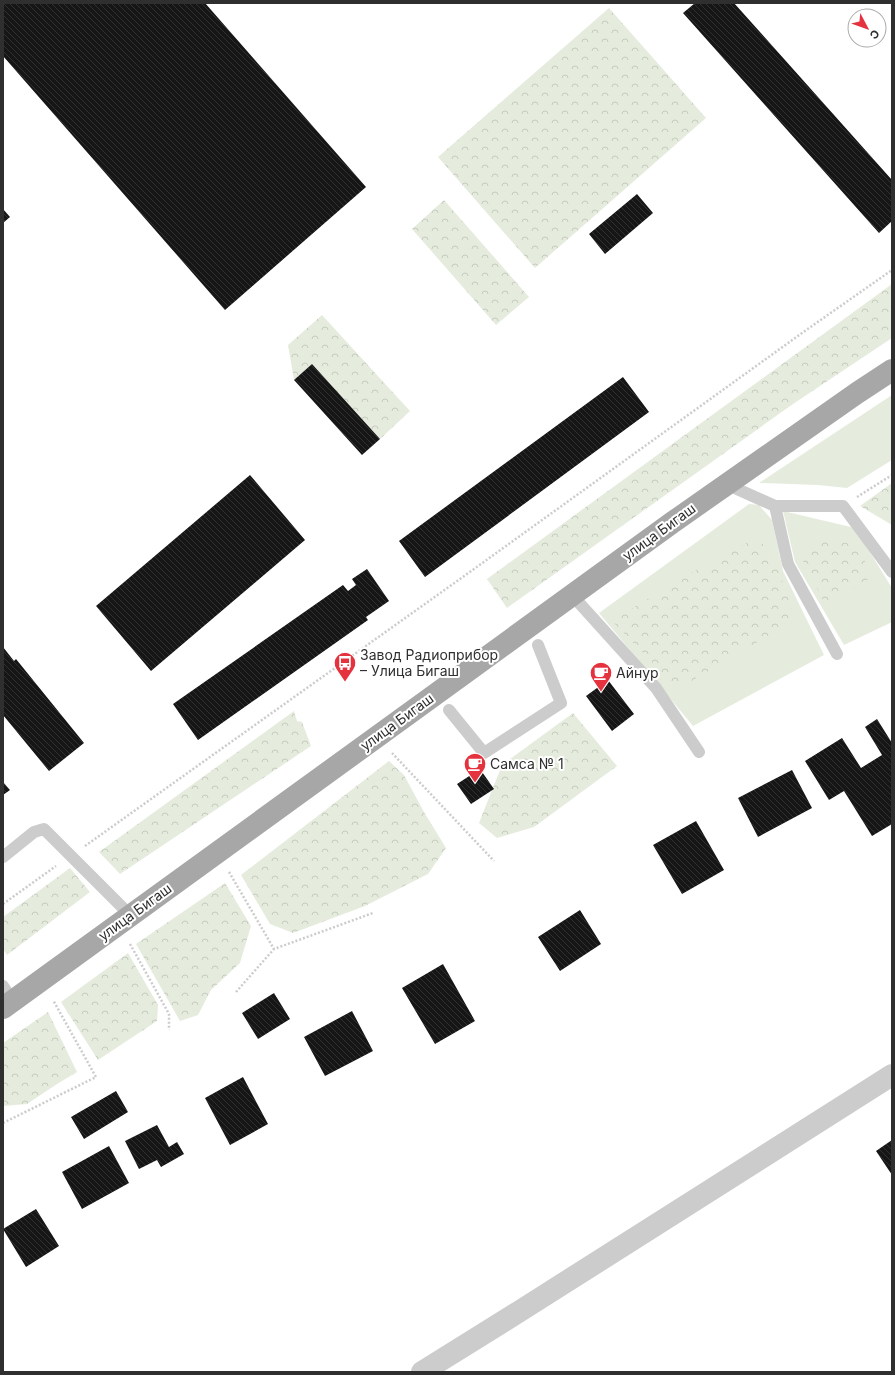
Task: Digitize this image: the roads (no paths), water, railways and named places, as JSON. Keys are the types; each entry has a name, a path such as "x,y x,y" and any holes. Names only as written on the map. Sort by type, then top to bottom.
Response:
{"main road":[{"name":"улица Бигаш","path":"6,999 41,980 726,484 892,370"}],"street":[{"path":"422,1372 892,1075"}],"lane":[{"path":"726,484 775,506 843,506 892,572"},
{"path":"775,506 788,564 837,654"},
{"path":"572,595 656,688 700,752"},
{"path":"449,710 484,752 561,703 538,645"},
{"path":"3,857 34,832 44,829 71,856 125,920"}],"place":[{"name":"Завод Радиоприбор – Улица Бигаш","path":"345,682"},
{"name":"Айнур","path":"601,692"},
{"name":"Самса № 1","path":"475,784"}]}
